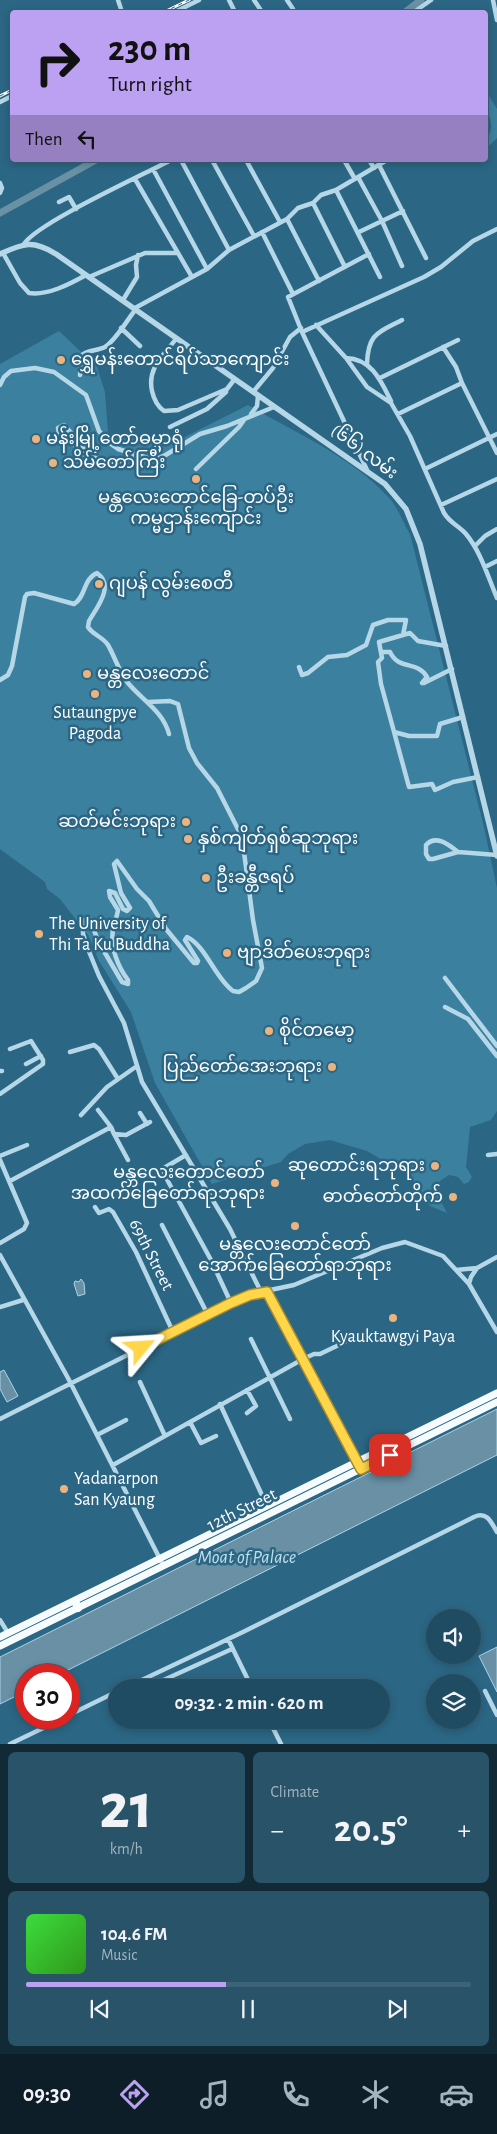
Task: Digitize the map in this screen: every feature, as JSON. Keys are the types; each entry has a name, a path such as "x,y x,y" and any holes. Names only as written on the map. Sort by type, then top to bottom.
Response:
{"main road":[{"name":"12th Street","path":"0,1646 76,1604 359,1465 497,1393"},
{"name":"12th Street","path":"162,1562 267,1506 497,1402"},
{"name":"12th Street","path":"0,1637 76,1604"}],"street":[{"path":"179,10 199,0"},
{"path":"287,0 293,9"},
{"path":"417,10 431,0"},
{"path":"493,0 497,20"},
{"path":"167,162 76,209 32,235 24,244 1,254 29,293 39,294 148,252 177,253"},
{"path":"182,162 229,250"},
{"path":"213,162 254,236"},
{"path":"247,162 280,222"},
{"path":"345,162 382,221 402,266"},
{"path":"371,162 403,211 426,258"},
{"path":"80,375 82,355 105,346 136,309 207,269 229,250 287,219 298,208 314,203 321,195 336,190 385,162"},
{"path":"153,169 207,269"},
{"path":"135,179 192,277"},
{"path":"0,183 2,188 0,193"},
{"path":"336,190 359,232 380,277"},
{"path":"59,202 69,197 76,209"},
{"path":"314,203 345,267"},
{"path":"359,232 403,211"},
{"path":"287,219 318,281"},
{"path":"250,416 257,406 255,394 273,368 290,337 433,272 473,241 497,229"},
{"path":"262,232 293,294"},
{"name":"(၆၆) လမ်း","path":"24,244 43,246 88,276 234,380 367,470 389,488 411,518 420,544 497,855"},
{"path":"367,470 288,296 369,254"},
{"path":"123,300 138,277 136,265 138,255"},
{"path":"367,364 370,341 376,333 402,320"},
{"path":"316,326 346,358 367,386 391,403"},
{"path":"121,328 140,346"},
{"path":"176,338 150,378 155,400 161,409 168,412 178,410 228,388"},
{"path":"380,378 458,340"},
{"path":"443,347 456,367 497,453"},
{"path":"346,358 367,364 380,378 425,469 446,518 452,524 460,527 475,546 497,598"},
{"path":"0,385 4,377 11,371 35,368 54,372 86,395 99,432 108,442 118,449 142,457"},
{"path":"170,427 207,409 234,380"},
{"path":"398,414 462,383"},
{"path":"58,441 60,440 58,428 63,425 67,426 69,435 78,450 85,456 91,456 104,464 142,457 157,458 200,434 227,426 274,406"},
{"path":"196,470 240,427 244,418"},
{"path":"425,469 497,434"},
{"path":"441,505 497,479"},
{"path":"475,546 484,536 497,529"},
{"path":"485,567 497,561"},
{"path":"0,680 8,674 12,666 25,598 28,594 34,593 74,604 82,597 91,577 97,573 104,581 105,591 88,626 108,645 128,683 167,724 169,734"},
{"path":"299,667 302,675 308,673 328,657 347,655 366,645 373,625 388,620 406,620 403,635"},
{"path":"446,646 418,641 412,633 378,642 382,652 382,658 378,662 381,684 409,787 432,784 435,790 453,782 478,777"},
{"path":"382,652 390,652 394,660 404,666 409,665 422,670 427,677 422,683 452,669"},
{"path":"148,702 170,701 178,704 189,748 197,763 217,788 238,828 245,855 253,920 262,963 260,974 246,988 239,992 233,991 222,980 204,954 187,937 185,940 198,961 194,963 117,861 114,864 121,893 130,908 127,911 123,909 115,893 109,891 110,897 118,910 112,934 118,964 128,980 128,984 122,982 112,967 98,941 91,919 87,918 83,922 83,934 99,976 124,1023 142,1082 230,1229 261,1292"},
{"path":"394,732 408,736 437,736 440,724 463,717"},
{"path":"489,826 497,824"},
{"path":"458,852 440,841 432,841 426,845 426,854 429,859 437,859 458,852 497,855"},
{"path":"445,978 497,1046"},
{"path":"445,1007 472,1023 497,1056"},
{"path":"0,1094 43,1064 41,1056 31,1041 10,1049"},
{"path":"70,1052 94,1045 99,1049 118,1079"},
{"path":"26,1064 41,1056"},
{"path":"81,1115 118,1079 137,1066"},
{"path":"98,1110 111,1127 128,1160"},
{"path":"114,1134 126,1135 148,1123 140,1113"},
{"path":"10,1181 111,1127"},
{"path":"0,1243 26,1226 0,1158 27,1145"},
{"path":"488,1155 497,1154"},
{"path":"186,1155 164,1168 164,1174 211,1260 231,1303"},
{"name":"69th Street","path":"95,1207 100,1213 111,1209 115,1215 136,1252 173,1332"},
{"path":"162,1225 208,1315"},
{"path":"0,1419 231,1303 261,1292 294,1286 382,1248 402,1242 440,1254 469,1284 497,1332"},
{"path":"0,1255 23,1300 71,1383 162,1562"},
{"path":"456,1270 477,1268 497,1257"},
{"path":"469,1284 477,1268"},
{"path":"267,1292 359,1465"},
{"path":"0,1307 23,1300"},
{"path":"251,1339 290,1419"},
{"path":"113,1464 303,1359 314,1354 320,1354 345,1342"},
{"path":"140,1382 165,1436"},
{"path":"247,1390 256,1406 247,1413"},
{"path":"220,1404 267,1506"},
{"path":"97,1435 126,1420"},
{"path":"190,1422 201,1443 216,1436"},
{"path":"143,1679 474,1517 482,1514 486,1516 497,1532"},
{"path":"0,1620 8,1633"},
{"path":"228,1639 247,1679"},
{"path":"164,1679 232,1649"},
{"path":"164,1669 168,1677"},
{"path":"485,1691 497,1715"},
{"path":"80,1710 108,1696"},
{"path":"10,1744 41,1729"},
{"path":"273,1729 281,1744"}],"shaded area":[{"path":"488,94 497,109 497,138 488,147 491,122 488,111"},
{"path":"59,331 97,367 105,392 108,433 177,441 248,405 323,447 359,470 392,502 410,534 483,823 497,888 497,1111 491,1120 470,1127 466,1167 472,1177 469,1182 464,1184 458,1177 449,1175 440,1181 436,1192 447,1213 430,1206 410,1176 367,1151 330,1140 305,1144 288,1154 281,1162 212,1184 155,1083 131,1012 99,961 88,935 60,899 47,889 45,882 0,849 0,364"}],"water":[{"path":"81,1279 84,1283 85,1294 78,1296 74,1284 75,1281 79,1282"},
{"path":"4,1370 18,1396 7,1402 0,1389 0,1372"},
{"name":"Moat of Palace","path":"497,1409 497,1455 80,1664 15,1664 15,1696 0,1704 0,1657"},
{"path":"497,1647 497,1692 481,1660 481,1655"}],"waterway":[{"path":"408,10 421,0"},
{"path":"0,213 92,162"}],"railway":[{"path":"168,10 189,0"},
{"path":"0,96 10,91"}],"place":[{"name":"ရွှေမန်းတောင်ရိပ်သာကျောင်း","path":"61,360"},
{"name":"မန်းမြို့တော်ဓမ္မာရုံ","path":"36,439"},
{"name":"သိမ်တော်ကြီး","path":"53,463"},
{"name":"မန္တလေးတောင်ခြေ-တပ်ဦး ကမ္မဌာန်းကျောင်း","path":"196,479"},
{"name":"ဂျပန် လွမ်းစေတီ","path":"99,584"},
{"name":"မန္တလေးတောင်","path":"87,674"},
{"name":"Sutaungpye Pagoda","path":"95,694"},
{"name":"ဆတ်မင်းဘုရား","path":"186,822"},
{"name":"နှစ်ကျိတ်ရှစ်ဆူဘုရား","path":"188,839"},
{"name":"ဦးခန္တီဇရပ်","path":"206,878"},
{"name":"The University of Thi Ta Ku Buddha","path":"39,934"},
{"name":"ဗျာဒိတ်ပေးဘုရား","path":"227,953"},
{"name":"စိုင်တမော့","path":"269,1031"},
{"name":"ပြည်တော်အေးဘုရား","path":"332,1067"},
{"name":"ဆုတောင်းရဘုရား","path":"435,1166"},
{"name":"မန္တ‌လေးတောင်တော် အထက်ခြေတော်ရာဘုရား‌","path":"275,1183"},
{"name":"ဓာတ်တော်တိုက်","path":"453,1197"},
{"name":"မန္တ‌လေးတောင်တော် အောက်ခြေတော်ရာဘုရား‌","path":"295,1226"},
{"name":"Kyauktawgyi Paya","path":"393,1318"},
{"name":"Yadanarpon San Kyaung","path":"64,1489"}],"route":[{"path":"141,1348 231,1303 256,1293 267,1292 361,1469 390,1455"}]}
